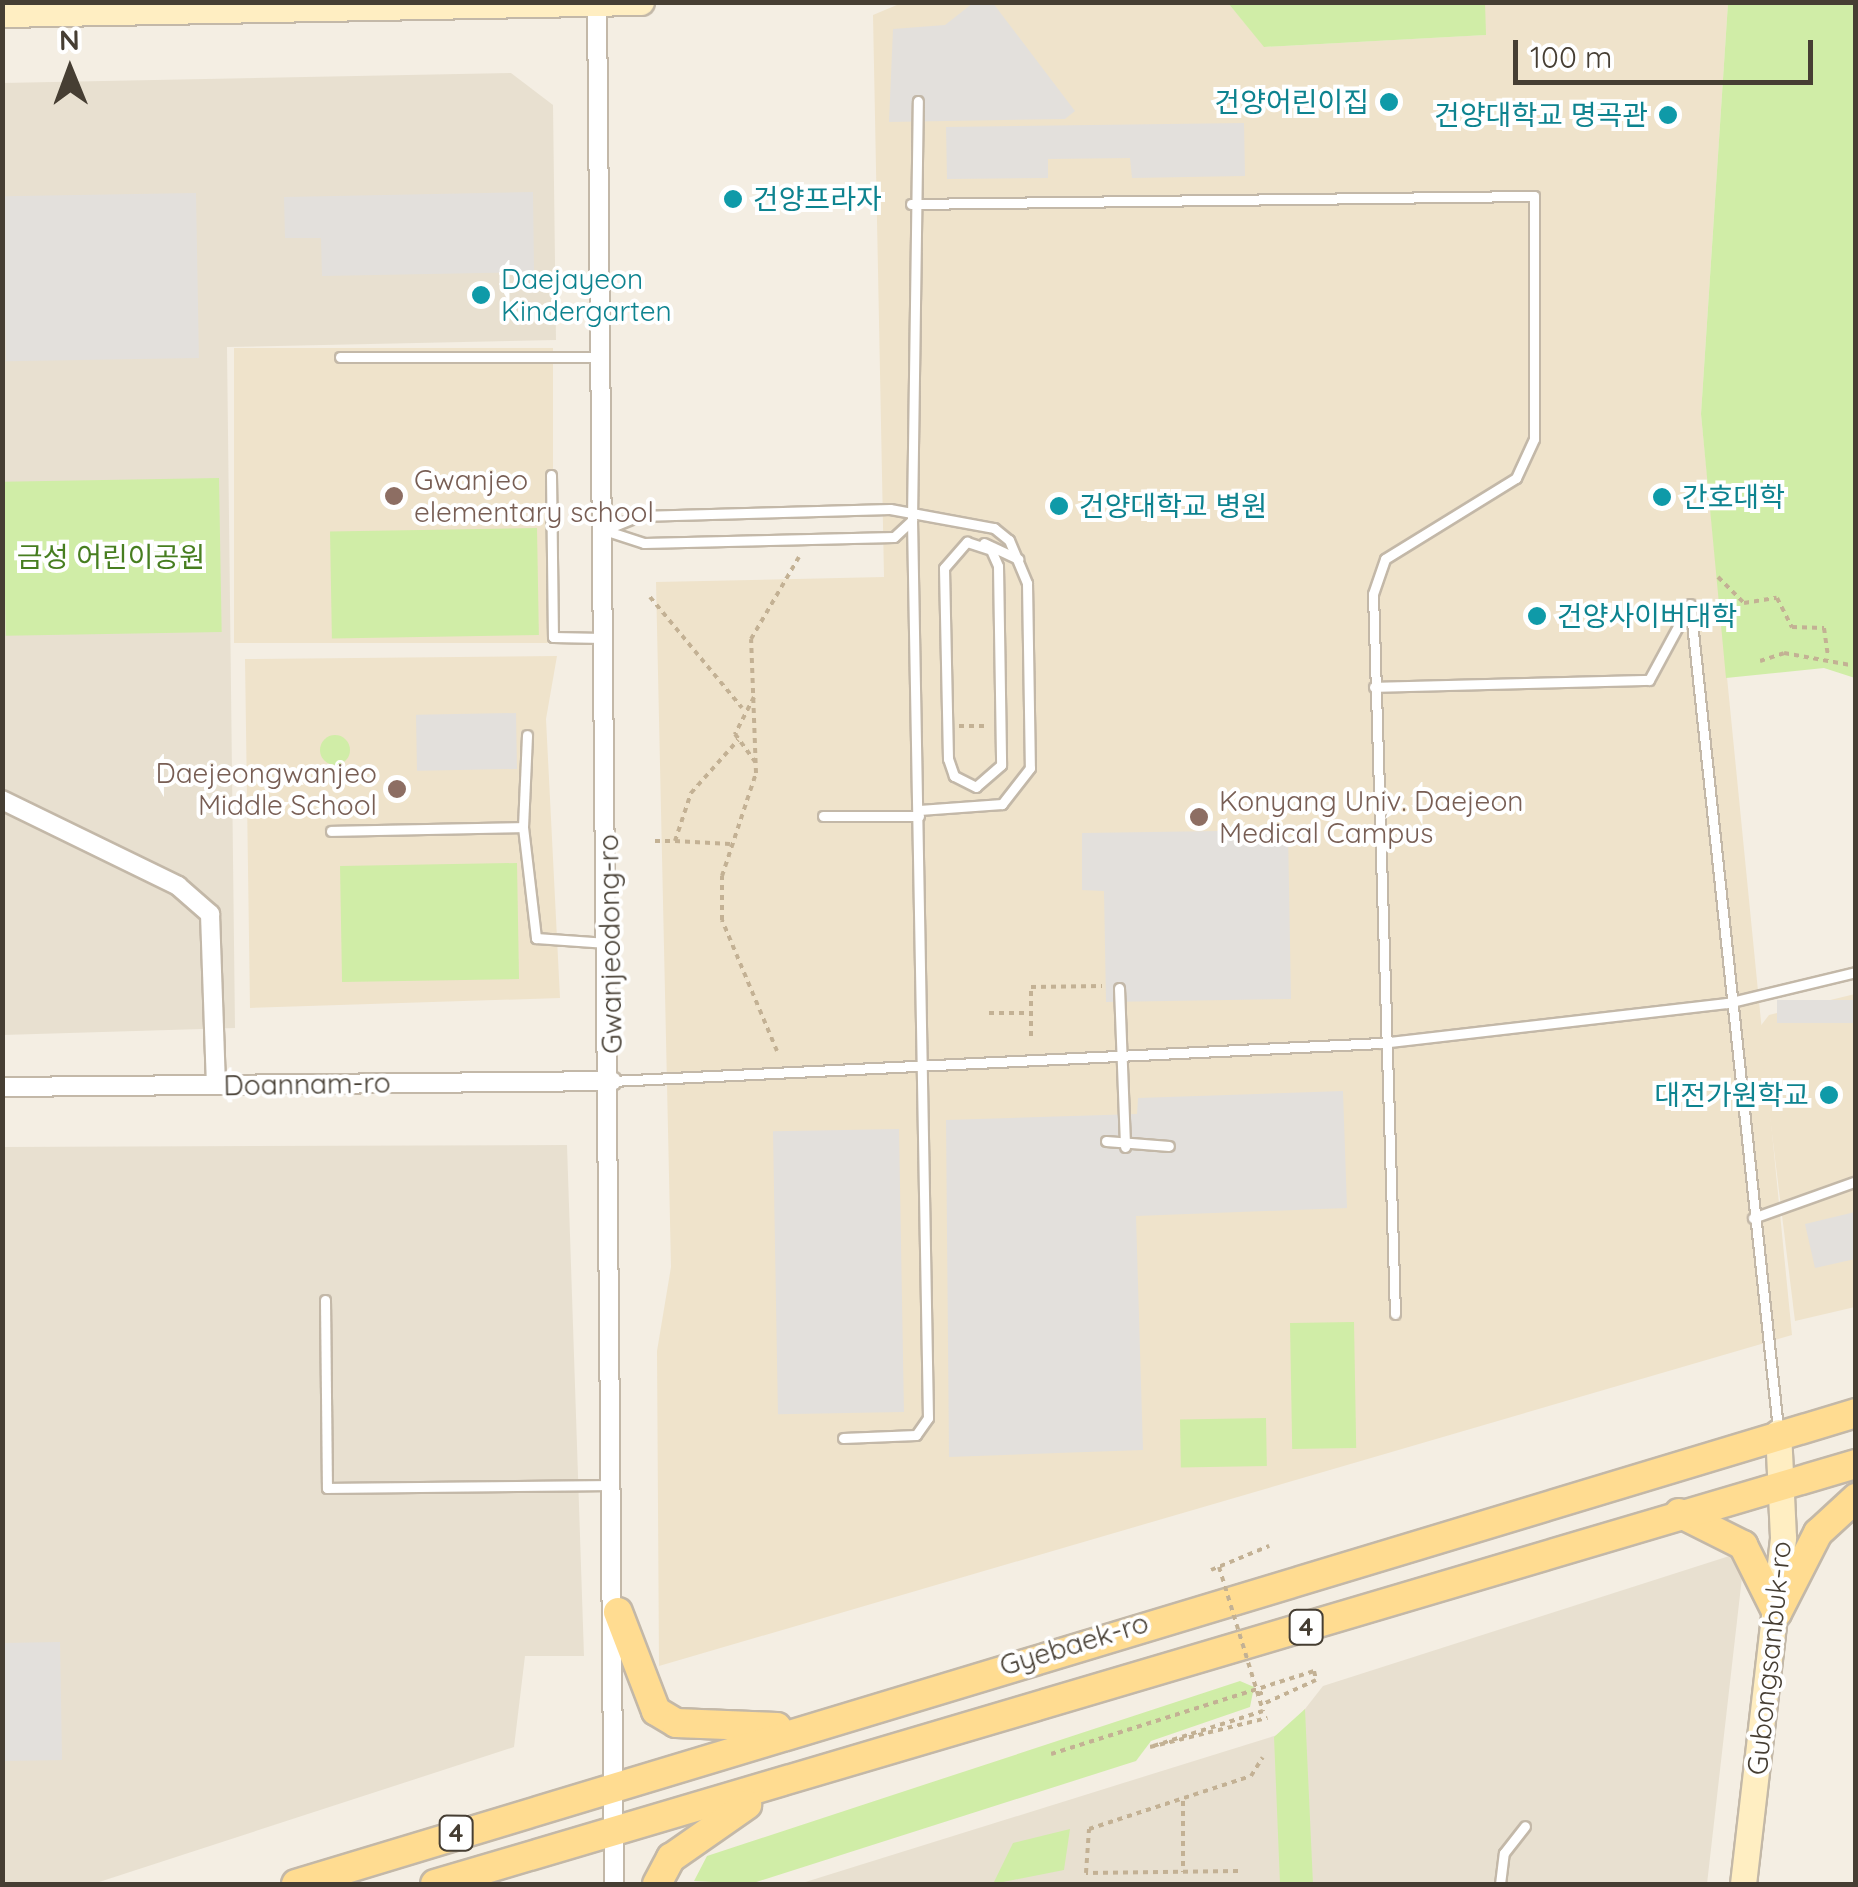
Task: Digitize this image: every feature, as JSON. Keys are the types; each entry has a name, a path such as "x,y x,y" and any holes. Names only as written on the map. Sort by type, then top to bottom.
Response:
{"main road":[{"name":"Gyebaek-ro","path":"296,1884 794,1728 1778,1432 1856,1413"},
{"name":"Gyebaek-ro","path":"435,1884 758,1795 1786,1480 1856,1464"},
{"path":"1777,1614 1818,1533 1856,1498"},
{"path":"1679,1513 1744,1545 1777,1614"},
{"path":"618,1612 656,1711 676,1724 794,1728"},
{"path":"657,1884 678,1851 758,1795"}],"street":[{"path":"2,14 641,2"},
{"name":"Gwanjeodong-ro","path":"597,3 617,1485 614,1884"},
{"path":"2,800 178,886 210,914 216,1085"},
{"name":"Doannam-ro","path":"2,1087 612,1081"},
{"name":"Gubongsanbuk-ro","path":"1743,1884 1777,1614 1786,1480 1778,1432"}],"lane":[{"path":"843,1438 916,1435 928,1418 912,520 911,204 918,101"},
{"path":"911,204 1534,196 1534,439 1516,478 1386,559 1372,594 1381,1042 1395,1314"},
{"path":"340,357 602,357"},
{"path":"551,475 553,636 606,638"},
{"path":"604,530 638,516 890,509 912,520 980,524 1010,540 1022,560 1030,754 1022,788 992,806 822,816"},
{"path":"604,530 644,543 894,537 912,520"},
{"path":"980,524 992,543 996,557 1001,766 976,786 954,776 948,759 944,568 951,551 976,542 992,543 1022,560"},
{"path":"976,542 996,557"},
{"path":"1374,687 1650,680 1690,604 1727,1003 1778,1432"},
{"path":"527,735 524,827 536,938 610,942"},
{"path":"331,832 524,827"},
{"path":"612,1081 924,1070 1124,1054 1381,1042 1727,1003 1856,972"},
{"path":"1118,988 1124,1054 1125,1148"},
{"path":"1106,1141 1125,1148 1169,1146"},
{"path":"1753,1218 1854,1182"},
{"path":"326,1300 327,1488 617,1485"},
{"path":"1500,1884 1504,1853 1524,1826"}],"path":[{"path":"777,1052 722,920 731,844 757,765 754,696 758,619 799,557"},
{"path":"1718,577 1744,603 1777,598 1792,626 1824,628 1828,656"},
{"path":"650,597 742,708"},
{"path":"1760,661 1828,656 1856,666"},
{"path":"675,841 691,794 738,740 742,708 754,696"},
{"path":"954,726 993,726"},
{"path":"738,740 757,765"},
{"path":"654,841 731,844"},
{"path":"1031,1036 1031,987 1102,986"},
{"path":"989,1013 1031,1013"},
{"path":"1211,1570 1268,1546"},
{"path":"1219,1567 1262,1708"},
{"path":"1051,1754 1314,1671 1316,1680 1262,1708 1150,1747 1267,1718"},
{"path":"1258,1694 1266,1692"},
{"path":"1238,1871 1086,1873 1094,1825 1251,1776 1263,1757"},
{"path":"1183,1800 1184,1872"}],"shaded area":[{"name":"Konyang Univ. Daejeon Medical Campus","path":"904,2 1228,3 1265,47 1485,35 1485,3 1728,3 1701,414 1792,1335 659,1666 657,1351 671,1267 656,582 884,577 873,15"},
{"path":"973,3 993,3 1075,111 1065,119 889,122 893,29 945,25"},
{"path":"511,73 553,105 556,340 227,347 235,1028 3,1035 2,83"},
{"path":"1244,123 1245,176 1132,178 1130,158 1048,159 1048,178 947,179 946,127"},
{"path":"533,192 534,272 322,276 321,238 285,238 284,197"},
{"path":"196,193 199,358 6,361 3,196"},
{"name":"Gwanjeo elementary school","path":"234,348 553,348 553,643 234,643"},
{"name":"Daejeongwanjeo Middle School","path":"557,656 546,719 560,998 250,1008 245,659"},
{"path":"516,713 517,769 417,771 416,715"},
{"path":"1288,830 1291,999 1106,1002 1104,891 1082,890 1082,833"},
{"path":"1855,994 1855,1307 1795,1321 1759,1028 1769,1015"},
{"path":"1777,1000 1855,1000 1855,1023 1777,1023"},
{"path":"1343,1091 1347,1208 1136,1216 1143,1450 949,1457 946,1120 1137,1114 1138,1098"},
{"path":"899,1129 904,1412 778,1414 773,1131"},
{"path":"567,1145 584,1656 525,1656 514,1747 93,1884 3,1884 2,1147"},
{"path":"1855,1212 1855,1259 1815,1268 1805,1224"},
{"path":"1745,1551 1707,1884 799,1884 1287,1732 1323,1686"},
{"path":"60,1642 62,1760 5,1761 3,1643"}],"green space":[{"path":"1228,3 1485,3 1486,35 1264,47"},
{"path":"1728,3 1855,3 1855,678 1824,668 1726,678 1701,414"},
{"name":"금성 어린이공원","path":"219,478 222,632 6,636 3,482"},
{"path":"537,528 539,635 332,639 330,532"},
{"path":"335,735 346,739 350,750 346,761 335,765 324,761 320,750 324,739"},
{"path":"517,863 519,979 342,982 340,866"},
{"path":"1354,1322 1356,1448 1292,1449 1290,1323"},
{"path":"1266,1418 1267,1466 1181,1467 1180,1420"},
{"path":"1240,1681 1254,1687 1250,1707 1151,1741 1136,1761 750,1884 694,1881 707,1856"},
{"path":"1305,1709 1313,1884 1280,1884 1274,1737"},
{"path":"1070,1829 1064,1870 993,1884 1013,1843"}],"place":[{"name":"건양어린이집","path":"1389,102"},
{"name":"건양대학교 명곡관","path":"1668,115"},
{"name":"건양프라자","path":"733,199"},
{"name":"Daejayeon Kindergarten","path":"481,295"},
{"name":"Gwanjeo elementary school","path":"394,496"},
{"name":"간호대학","path":"1662,497"},
{"name":"건양대학교 병원","path":"1059,506"},
{"name":"건양사이버대학","path":"1537,616"},
{"name":"Daejeongwanjeo Middle School","path":"397,789"},
{"name":"Konyang Univ. Daejeon Medical Campus","path":"1199,817"},
{"name":"대전가원학교","path":"1829,1095"}]}
